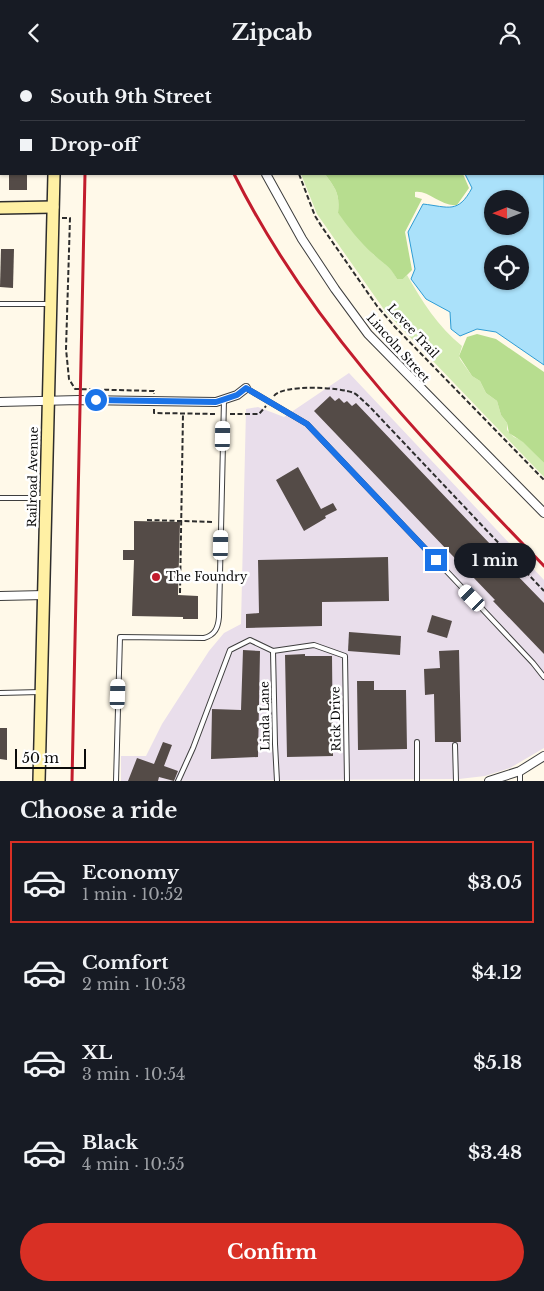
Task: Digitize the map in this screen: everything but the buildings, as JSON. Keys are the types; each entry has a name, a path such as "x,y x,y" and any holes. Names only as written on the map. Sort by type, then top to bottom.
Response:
{"main road":[{"name":"Railroad Avenue","path":"39,781 54,175"},
{"path":"0,208 53,207"}],"street":[{"name":"Lincoln Street","path":"267,175 302,239 368,334 544,513"},
{"path":"0,402 80,399 216,402 237,395 246,388"},
{"path":"0,596 44,595"},
{"path":"489,781 520,771 544,757"}],"lane":[{"path":"0,304 51,304"},
{"path":"246,388 307,424 533,663 544,677"},
{"path":"116,781 120,637 204,638 214,633 218,627 224,400"},
{"path":"0,498 46,498"},
{"path":"178,781 230,650 250,640 273,651"},
{"name":"Rick Drive","path":"273,651 314,645 345,656 347,781"},
{"name":"Linda Lane","path":"273,651 277,781"},
{"path":"0,693 42,692"},
{"path":"417,742 417,781"},
{"path":"455,745 456,781"},
{"path":"520,771 520,781"}],"path":[{"name":"Levee Trail","path":"298,175 315,216 378,306 395,327 544,480"},
{"path":"70,217 66,349 69,379 76,389 154,391 154,413 224,415 258,414 276,393 314,388 338,389 355,393 544,591"},
{"path":"180,593 183,413"},
{"path":"147,520 221,522"}],"shaded area":[{"path":"349,373 544,580 544,748 510,768 485,776 459,779 121,781 121,756 146,756 162,724 209,651 224,633 241,624 246,409 258,407 284,417"}],"green space":[{"path":"301,175 326,175 336,192 338,213 374,255 390,266 397,279 403,279 407,275 438,322 462,346 460,359 472,376 480,381 486,393 497,401 501,415 507,423 507,430 514,437 523,441 544,463 544,477 385,311 317,214"},
{"path":"326,175 463,175 469,188 457,205 446,204 425,193 415,192 415,197 422,199 405,232 412,270 403,279 397,279 388,267 358,239 338,213 338,201 332,184"},
{"path":"477,334 496,339 544,372 544,463 523,442 509,433 507,423 501,415 497,401 486,393 480,381 472,376 459,356 467,337"}],"water":[{"path":"466,175 544,175 544,365 496,332 477,329 460,336 451,329 450,312 426,299 411,279 415,269 408,232 423,204 452,207 462,202 472,188"}],"railway":[{"path":"72,781 85,175"},
{"path":"235,175 265,230 298,283 335,334 415,429 544,566"}],"place":[{"name":"The Foundry","path":"156,577"}],"route":[{"path":"96,400 216,402 237,395 246,388 307,424 436,560"}]}
